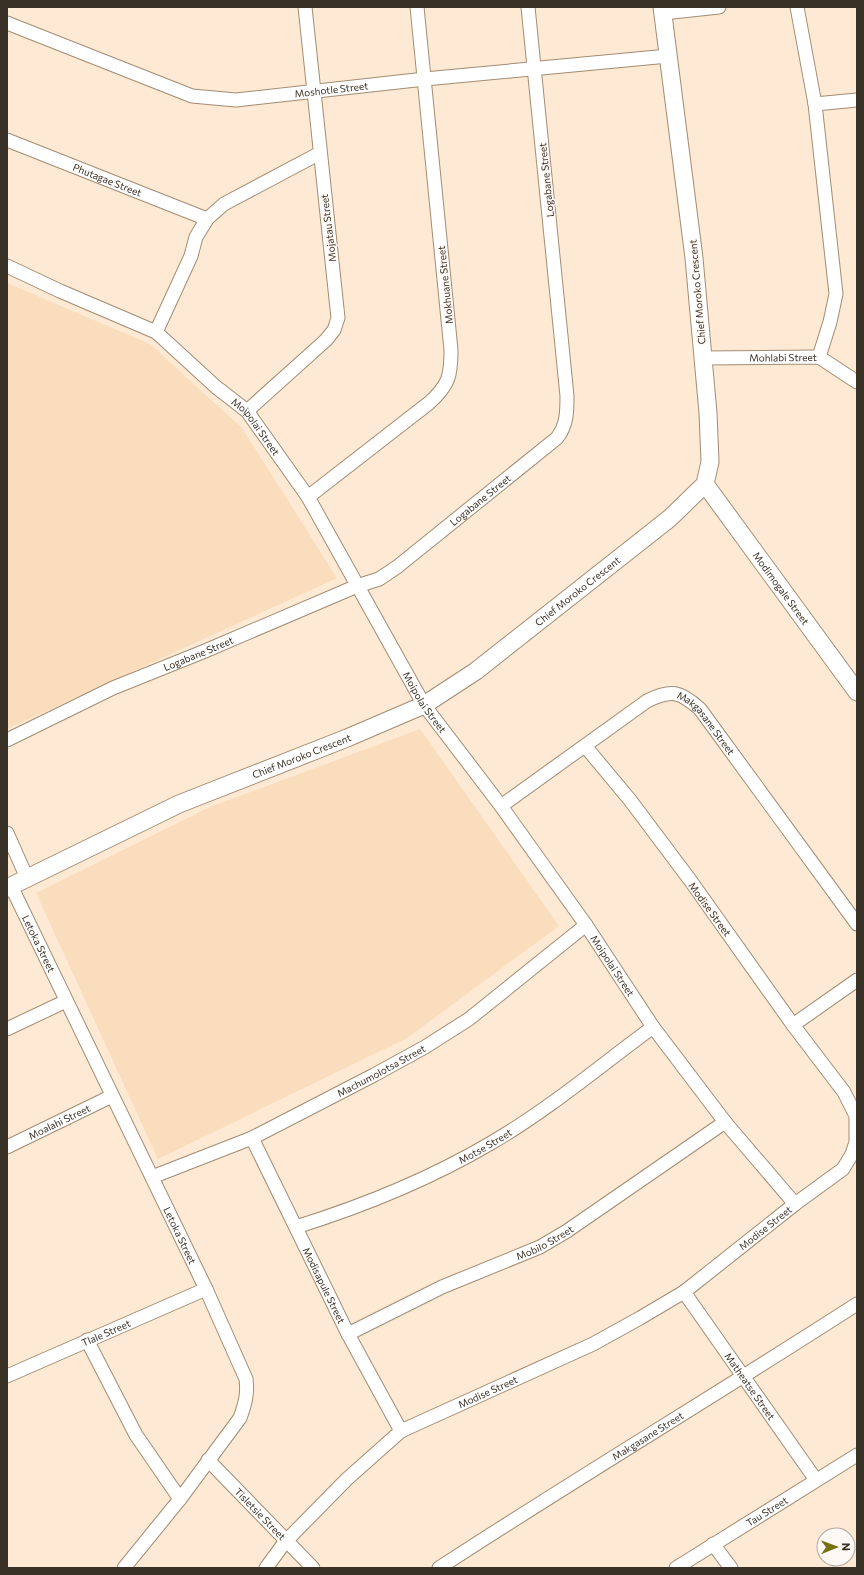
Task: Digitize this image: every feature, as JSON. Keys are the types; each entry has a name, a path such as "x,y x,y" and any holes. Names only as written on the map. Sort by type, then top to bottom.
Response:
{"street":[{"name":"Mojatau Street","path":"247,411 326,340 337,324 338,308 313,92 305,7"},
{"name":"Mokhuane Street","path":"308,497 429,403 442,390 449,379 451,350 417,7"},
{"name":"Logabane Street","path":"7,740 113,688 205,651 357,586 379,579 397,567 557,438 565,425 567,396 528,7"},
{"path":"662,10 719,7"},
{"path":"797,7 815,104 836,294 830,322 819,357"},
{"name":"Chief Moroko Crescent","path":"9,887 179,804 347,738 424,705 476,671 670,518 705,484 710,462 708,413 694,258 662,10"},
{"name":"Moshotle Street","path":"7,23 192,96 236,100 425,79 668,56"},
{"path":"815,104 857,100"},
{"name":"Phutagae Street","path":"7,140 207,219"},
{"path":"156,332 188,262 196,237 207,219 224,204 320,153"},
{"name":"Moipolai Street","path":"7,266 60,291 156,332 216,387 247,411 308,497 424,705 501,806 586,925 653,1027 725,1122 795,1204"},
{"name":"Mohlabi Street","path":"702,358 819,357 857,382"},
{"name":"Modimogale Street","path":"705,484 857,692"},
{"name":"Makgasane Street","path":"501,806 647,701 656,696 679,694 687,697 700,709 857,924"},
{"name":"Modise Street","path":"266,1568 285,1542 347,1479 401,1431 592,1344 684,1292 795,1204 843,1169 852,1154 856,1142 856,1116 844,1092 793,1025 630,800 585,746"},
{"path":"7,833 27,878"},
{"name":"Letoka Street","path":"9,887 206,1289 246,1379 247,1391 245,1405 240,1418 180,1499 124,1568"},
{"name":"Machumolotsa Street","path":"152,1177 252,1138 374,1075 470,1019 586,925"},
{"path":"793,1025 857,980"},
{"path":"7,1029 66,1001"},
{"name":"Motse Street","path":"296,1227 344,1212 454,1164 492,1143 538,1112 653,1027"},
{"name":"Moalahi Street","path":"7,1147 112,1096"},
{"name":"Mobilo Street","path":"348,1334 442,1287 540,1247 567,1231 725,1122"},
{"name":"Modisapule Street","path":"252,1138 348,1334 401,1431"},
{"name":"Tlale Street","path":"7,1376 206,1289"},
{"name":"Matheatse Street","path":"684,1292 745,1376 816,1480"},
{"name":"Makgasane Street","path":"439,1568 520,1514 745,1376 857,1304"},
{"path":"87,1340 136,1435 180,1499"},
{"name":"Tau Street","path":"676,1568 857,1455"},
{"name":"Tisletsie Street","path":"208,1460 285,1542 313,1568"},
{"path":"713,1544 731,1568"}],"shaded area":[{"path":"7,283 150,344 242,428 337,578 7,729"},
{"path":"420,729 559,926 407,1038 158,1159 36,893 210,807"}]}
